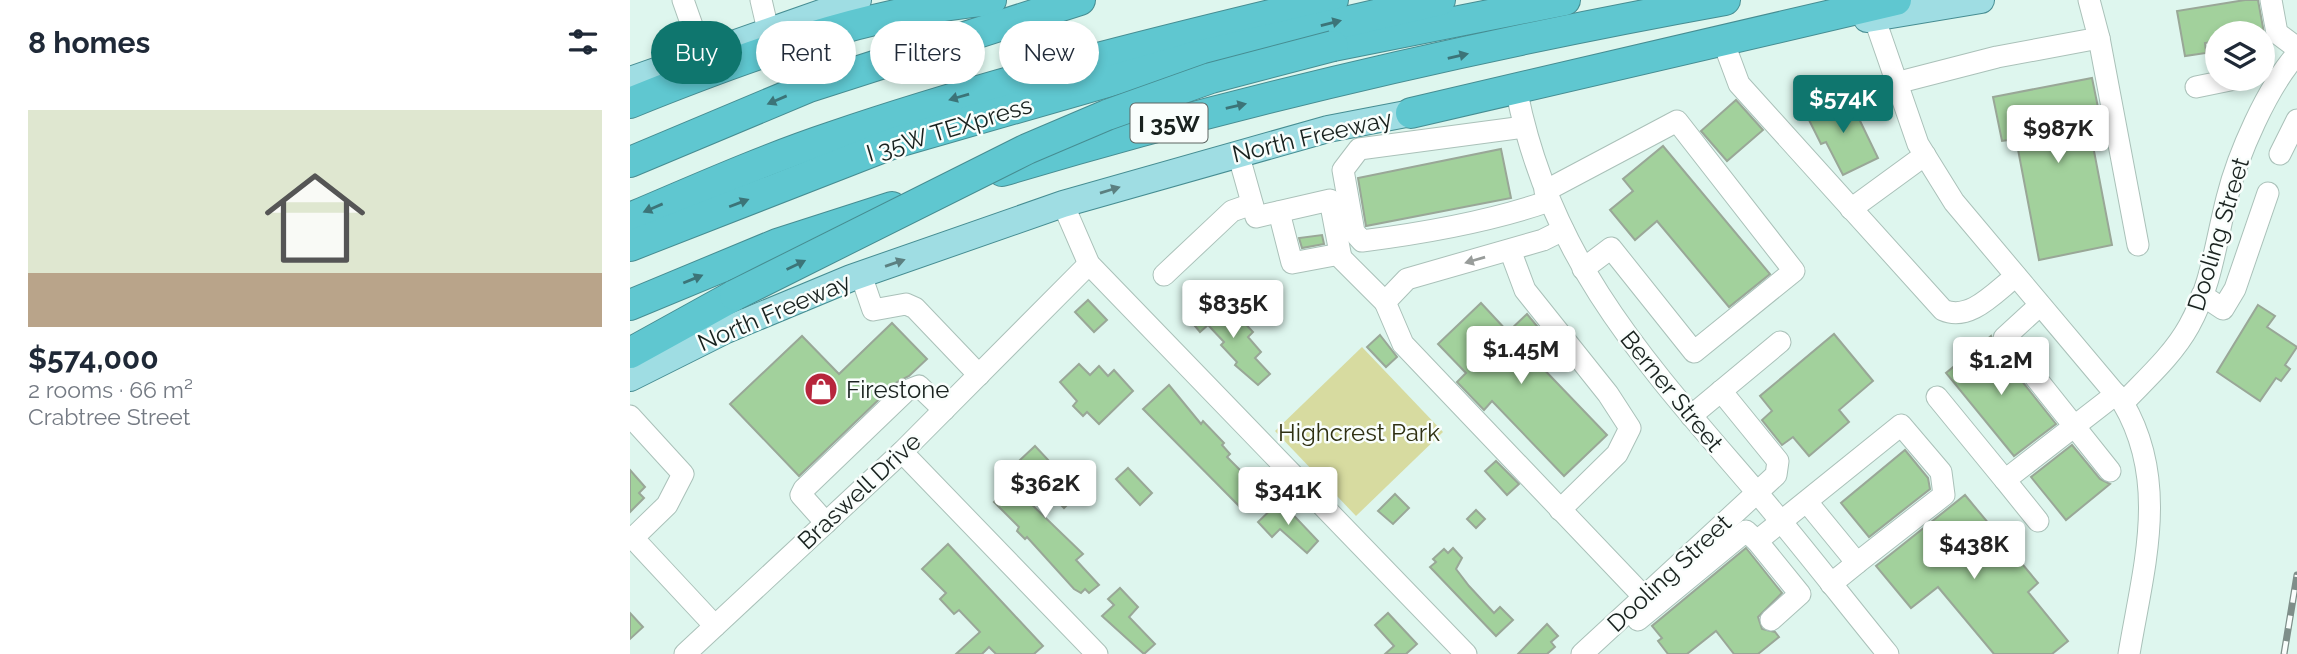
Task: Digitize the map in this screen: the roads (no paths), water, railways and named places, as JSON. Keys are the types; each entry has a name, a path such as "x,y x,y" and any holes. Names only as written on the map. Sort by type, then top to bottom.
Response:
{"highway":[{"path":"630,162 809,87 1080,0"},
{"name":"I 35W TEXpress","path":"630,218 829,138 892,117 1150,44 1333,0"},
{"name":"I 35W TEXpress","path":"630,246 894,143 1194,57 1440,0"},
{"path":"630,353 735,295 1027,149 1107,115 1211,78 1333,46 1565,0"},
{"name":"North Freeway","path":"630,305 777,244 1083,147 1215,111 1616,20 1725,0"},
{"path":"630,103 777,49 849,27 977,1"},
{"path":"1411,113 1885,9"}],"main road":[{"path":"795,21 858,0"},
{"name":"North Freeway","path":"630,378 726,330 861,275 1063,204 1238,152 1328,129 1726,49 1885,9 1981,0"},
{"path":"630,80 651,72"}],"street":[{"path":"683,0 690,21"},
{"path":"761,0 766,21"},
{"path":"2088,0 2099,38 2138,245"},
{"path":"2270,21 2271,0"},
{"path":"1885,9 1896,83 1925,155 1954,202 2119,399 2136,424 2146,465 2152,514 2129,654"},
{"path":"1896,83 1997,57 2099,38"},
{"path":"2275,40 2296,55"},
{"path":"1726,49 1739,84 1943,310 1955,315 1967,313 2016,276"},
{"name":"Dooling Street","path":"2005,480 2074,426 2119,399 2176,346 2202,295 2227,195 2243,151 2296,55"},
{"path":"2196,87 2205,85"},
{"name":"Berner Street","path":"1517,93 1524,127 1547,196 1583,269 1619,326 1888,654"},
{"path":"2280,154 2297,120"},
{"path":"1524,127 1359,149 1343,170 1354,232 1362,241 1396,237 1517,212 1677,121 1794,271 1694,352 1611,248 1583,269"},
{"path":"1238,152 1256,217 1330,200 1340,254 1385,302 1403,344 1644,597"},
{"path":"1851,209 1925,155"},
{"path":"2202,295 2223,309 2235,289 2268,193"},
{"path":"1063,204 1089,264 1466,654"},
{"path":"1164,275 1232,211 1252,204"},
{"path":"1279,212 1292,263 1340,254"},
{"path":"1385,302 1408,279 1543,240 1563,230"},
{"path":"1510,250 1525,290 1608,394 1630,428 1617,454 1560,510"},
{"name":"Braswell Drive","path":"685,654 902,452 1089,264"},
{"path":"861,275 873,310 906,303 915,308 979,375"},
{"path":"2040,305 2004,338 2110,471"},
{"path":"1691,416 1780,342"},
{"path":"826,523 801,495 804,489 906,391 919,386 944,410"},
{"name":"Dooling Street","path":"1582,654 1776,474 1778,461 1721,391"},
{"path":"1937,397 2038,521"},
{"path":"631,419 683,474 667,505 631,538 715,626"},
{"path":"1757,541 1901,425 1941,472 1944,495 1857,563 1800,594 1771,620"},
{"path":"902,452 1097,654"},
{"path":"1807,502 1857,563"},
{"path":"1634,623 1746,531 1800,594"},
{"path":"1775,563 1798,543"}],"railway":[{"path":"2284,654 2297,575"}],"place":[{"name":"Firestone","path":"821,389"}],"park label":[{"name":"Highcrest Park","path":"1359,432"}]}
